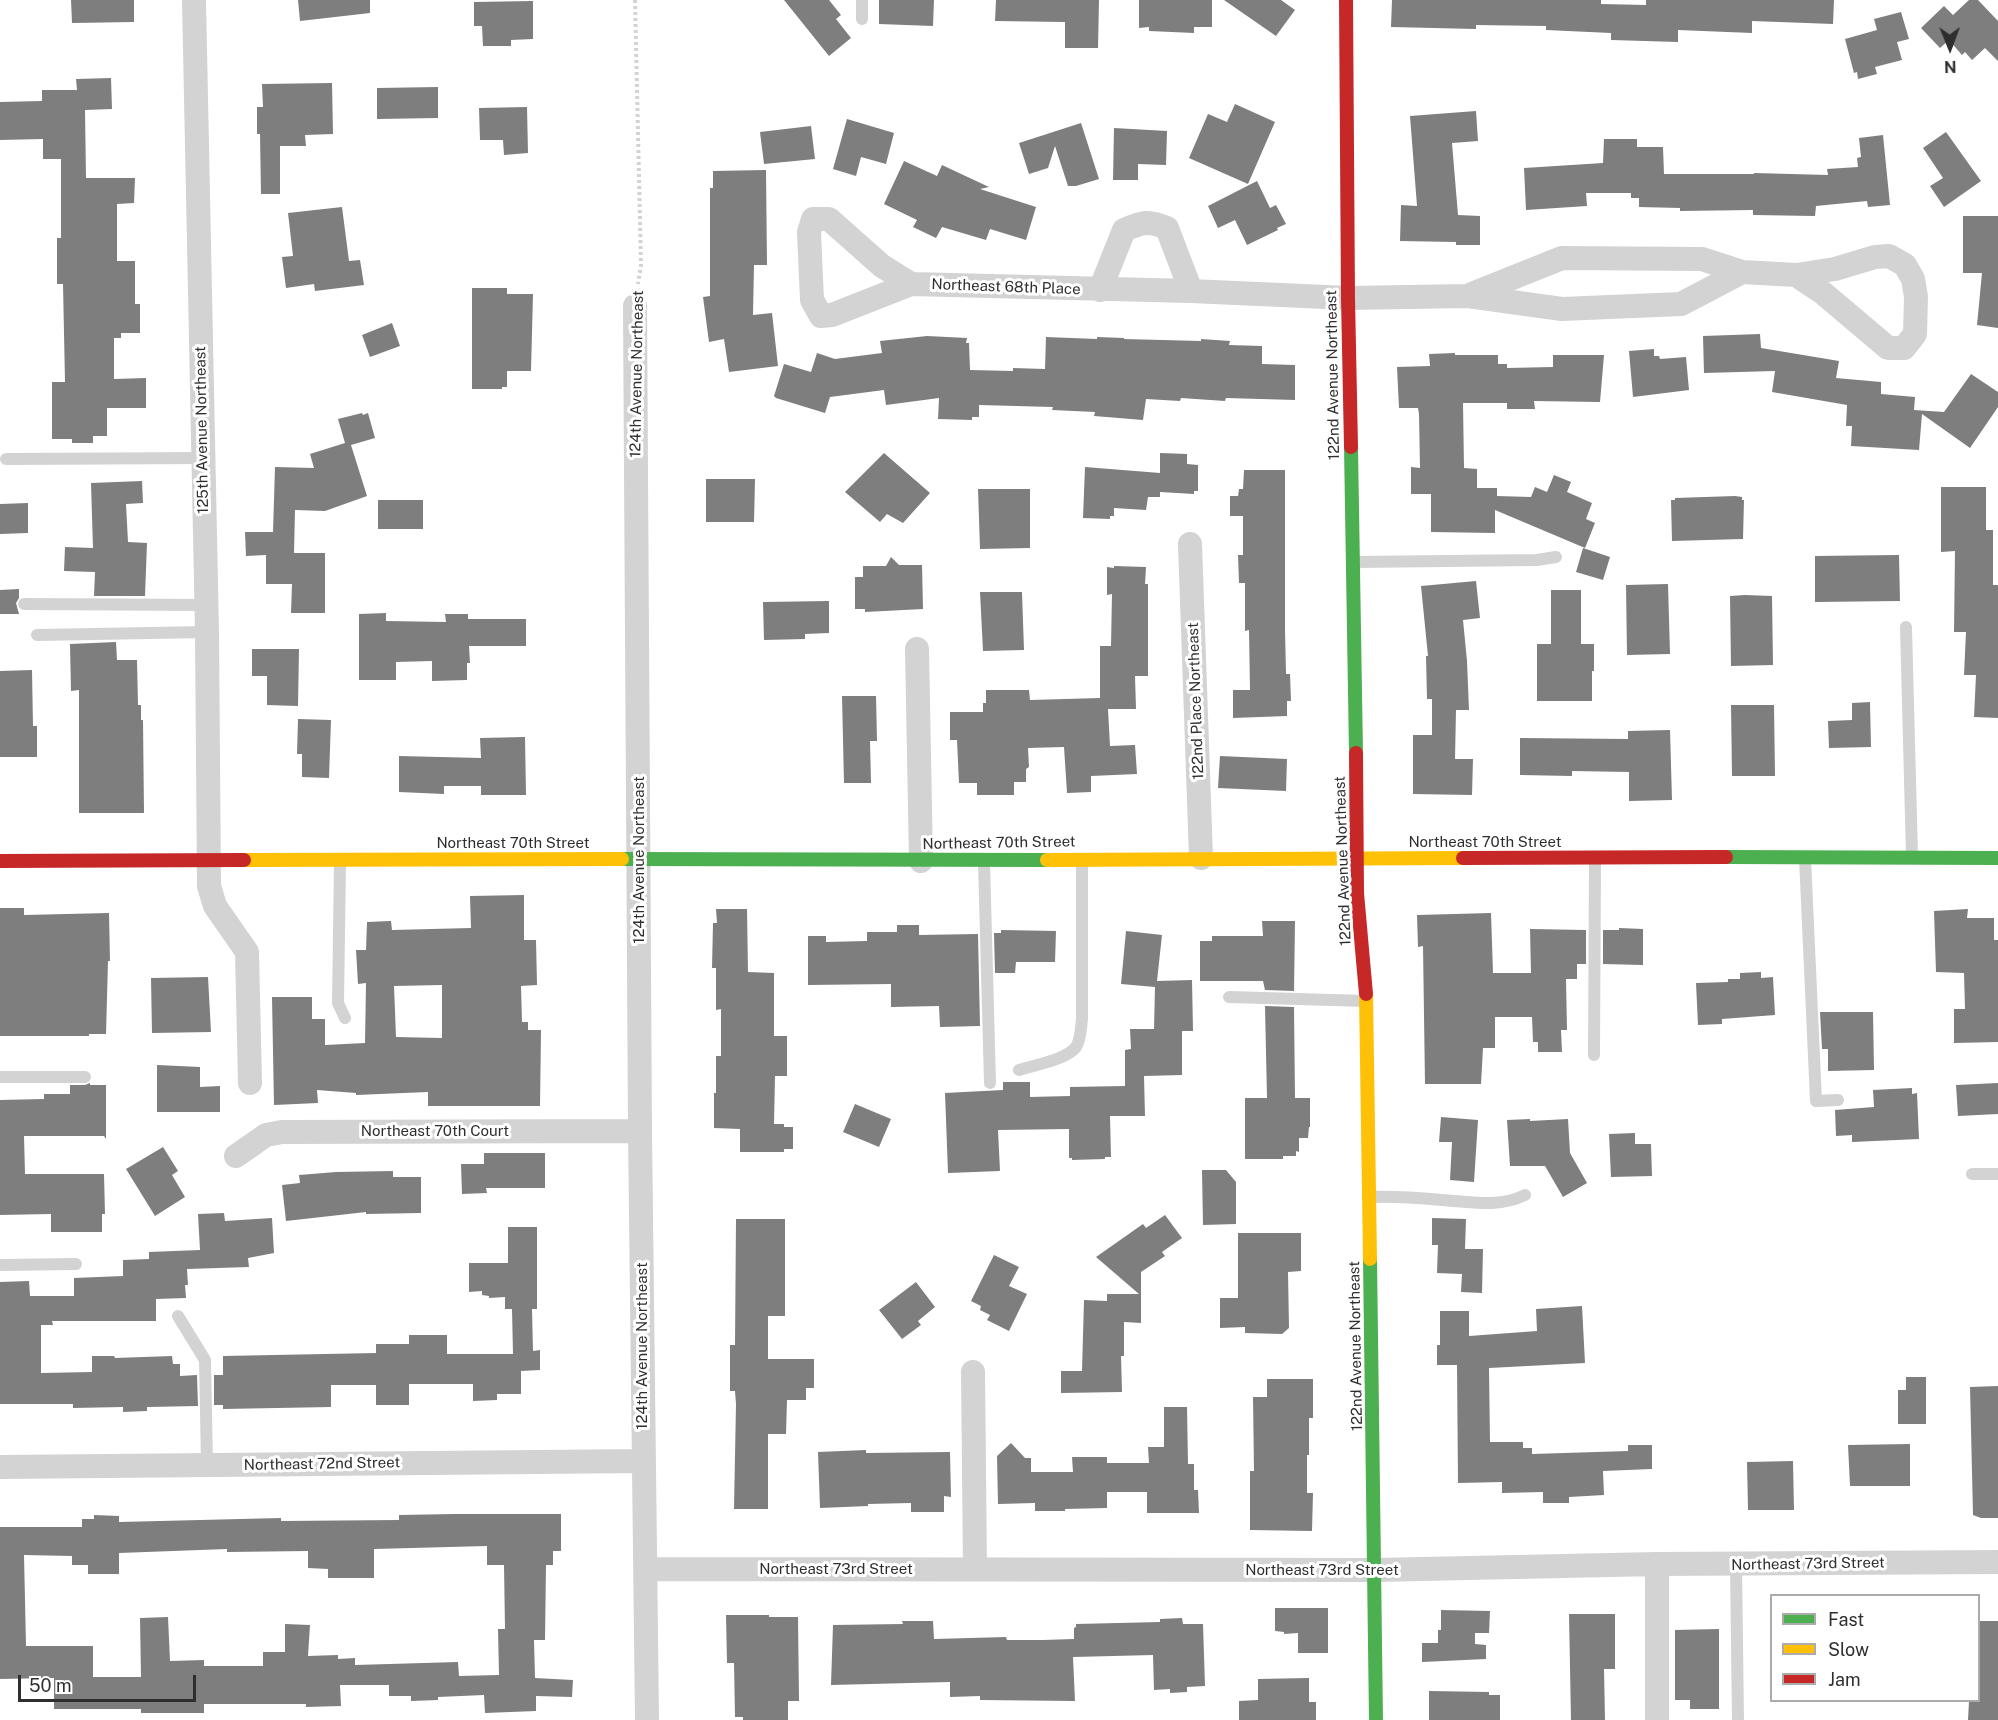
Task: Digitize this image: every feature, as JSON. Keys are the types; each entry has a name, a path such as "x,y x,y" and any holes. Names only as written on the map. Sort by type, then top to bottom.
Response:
{"main road":[{"name":"122nd Avenue Northeast","path":"1346,0 1357,893 1367,1001 1376,1720"},
{"name":"Northeast 70th Street","path":"0,861 1998,858"}],"street":[{"name":"125th Avenue Northeast","path":"194,0 207,632 209,886 215,906 248,952 250,1083"},
{"name":"Northeast 68th Place","path":"911,284 882,266 829,219 813,219 809,232 812,300 821,316 832,315 911,284 1191,291 1348,298 1468,296 1562,309 1681,304 1742,272"},
{"name":"Northeast 68th Place","path":"1100,290 1124,230 1144,222 1153,222 1167,228 1191,291"},
{"name":"Northeast 68th Place","path":"1468,296 1562,258 1702,260 1742,272 1796,275 1835,269 1875,257 1889,256 1905,265 1913,279 1916,297 1915,334 1904,348 1888,348 1823,293 1796,275"},
{"name":"124th Avenue Northeast","path":"635,306 640,1131 647,1720"},
{"name":"122nd Place Northeast","path":"1190,544 1201,858"},
{"path":"917,649 921,861"},
{"name":"Northeast 70th Court","path":"236,1156 266,1135 282,1132 640,1131"},
{"path":"974,1372 975,1569"},
{"name":"Northeast 72nd Street","path":"0,1467 644,1461"},
{"name":"Northeast 73rd Street","path":"646,1569 1375,1570 1657,1564 1998,1562"},
{"path":"1657,1564 1657,1720"}],"lane":[{"path":"862,0 862,19"},
{"path":"6,459 203,458"},
{"path":"1354,562 1537,560 1556,557"},
{"path":"24,604 206,605"},
{"path":"1905,627 1912,857"},
{"path":"37,635 207,632"},
{"path":"1805,857 1816,1101 1838,1100"},
{"path":"1594,1055 1595,858"},
{"path":"1019,1070 1059,1058 1076,1047 1080,1035 1082,859"},
{"path":"340,860 338,1003 345,1018"},
{"path":"984,860 990,1083"},
{"path":"1229,997 1367,1001"},
{"path":"0,1077 84,1077"},
{"path":"1972,1174 1998,1174"},
{"path":"1370,1197 1393,1196 1495,1204 1513,1201 1525,1195"},
{"path":"0,1265 76,1264"},
{"path":"178,1316 205,1360 207,1465"},
{"path":"1736,1564 1738,1720"}],"path":[{"name":"124th Avenue Northeast","path":"635,306 641,265 636,0"}],"building":[{"path":"71,0 134,0 134,22 72,23"},
{"path":"298,0 370,0 370,13 300,21"},
{"path":"784,0 829,0 841,15 836,19 851,38 829,56"},
{"path":"879,0 934,0 933,26 879,24"},
{"path":"996,0 1099,0 1098,48 1065,48 1065,22 995,21"},
{"path":"1139,0 1212,0 1212,27 1194,27 1194,33 1149,31 1149,27 1139,28"},
{"path":"1224,0 1281,0 1295,10 1276,36"},
{"path":"1392,0 1601,0 1601,4 1646,5 1646,0 1834,0 1833,24 1752,21 1752,33 1678,30 1678,42 1611,40 1611,33 1546,30 1546,26 1476,25 1476,29 1391,27"},
{"path":"1969,0 1978,0 1998,21 1998,61 1985,48 1972,60 1965,52 1962,55 1949,40 1940,48 1921,28 1944,6 1953,15"},
{"path":"533,1 533,39 511,40 511,46 483,46 482,26 474,26 474,2"},
{"path":"1901,12 1909,39 1897,42 1902,60 1875,67 1877,74 1858,79 1857,72 1854,73 1845,39 1877,30 1874,19"},
{"path":"111,78 112,109 85,110 86,178 135,178 134,203 117,204 117,261 135,261 135,304 140,304 140,333 121,333 121,338 114,338 114,379 146,378 146,408 107,408 107,436 93,436 93,443 72,443 72,439 52,439 52,382 65,382 63,284 57,284 57,238 61,238 61,159 43,159 43,139 0,140 0,102 42,101 42,90 77,90 76,79"},
{"path":"332,83 333,134 305,135 306,146 280,146 280,194 261,194 257,107 263,107 262,84"},
{"path":"438,87 438,118 377,119 377,88"},
{"path":"1235,104 1275,122 1248,184 1189,158 1208,114 1227,122"},
{"path":"527,107 528,153 504,155 503,140 480,140 479,108"},
{"path":"1476,111 1478,141 1452,143 1458,215 1480,216 1480,245 1400,241 1401,205 1417,206 1410,116"},
{"path":"847,119 894,133 886,164 861,157 856,176 833,169"},
{"path":"1081,123 1099,179 1068,186 1055,146 1048,168 1029,174 1019,143"},
{"path":"811,126 815,159 764,164 760,132"},
{"path":"1114,128 1167,131 1166,165 1138,164 1138,180 1113,180"},
{"path":"1946,132 1981,181 1944,207 1930,186 1943,178 1923,148"},
{"path":"1883,135 1890,205 1868,207 1867,201 1816,206 1815,216 1753,215 1753,210 1680,211 1680,208 1639,207 1639,198 1631,198 1631,193 1586,193 1587,206 1526,210 1524,168 1603,163 1604,139 1637,139 1637,147 1663,147 1664,174 1828,175 1827,169 1858,167 1857,158 1861,157 1859,138"},
{"path":"904,161 937,176 942,165 989,187 980,189 1036,207 1026,240 990,229 986,240 942,227 936,238 913,227 917,220 884,204"},
{"path":"766,170 767,265 754,265 753,315 772,313 778,366 729,372 724,339 709,342 703,297 710,296 710,188 713,188 713,171"},
{"path":"1257,181 1270,208 1276,205 1286,224 1247,245 1235,220 1218,228 1208,206"},
{"path":"342,207 349,261 360,260 364,285 315,291 314,284 286,288 282,257 293,256 288,213"},
{"path":"1963,216 1998,216 1998,328 1977,325 1982,273 1963,273"},
{"path":"472,288 507,288 507,294 533,294 531,371 507,371 507,387 502,387 502,389 472,389"},
{"path":"392,323 400,346 370,357 362,335"},
{"path":"1760,334 1761,348 1839,361 1836,378 1881,382 1881,394 1915,397 1914,410 1944,412 1971,374 1998,392 1998,407 1970,448 1922,414 1919,450 1851,446 1852,426 1846,426 1847,405 1772,392 1775,371 1704,373 1703,336"},
{"path":"927,336 967,338 970,370 1045,369 1046,337 1201,341 1201,339 1230,341 1229,345 1262,346 1262,364 1295,365 1295,400 1146,399 1143,420 1094,416 1095,412 1052,410 1053,407 979,405 979,417 972,417 972,420 938,419 939,398 886,405 884,390 830,397 825,413 774,396 784,364 811,372 817,353 835,359 882,353 880,341"},
{"path":"1654,349 1654,356 1659,356 1660,359 1686,357 1689,390 1633,397 1629,351"},
{"path":"1455,353 1455,355 1498,355 1498,364 1507,364 1507,368 1553,367 1553,355 1604,355 1600,402 1534,401 1535,409 1507,409 1507,403 1463,403 1464,468 1477,469 1477,488 1497,488 1497,496 1531,497 1535,487 1547,492 1554,475 1571,482 1567,492 1592,503 1586,519 1595,523 1585,548 1495,510 1495,533 1431,532 1431,494 1411,494 1411,467 1420,468 1418,408 1399,408 1397,367 1430,366 1429,354"},
{"path":"362,413 363,415 368,413 375,438 351,445 367,496 325,511 295,510 294,553 325,553 325,613 291,613 292,584 266,584 266,555 246,556 245,532 273,532 275,467 314,468 310,454 345,443 338,419"},
{"path":"884,453 930,493 903,523 887,514 880,522 845,492"},
{"path":"1160,453 1187,454 1187,464 1198,465 1198,491 1194,491 1194,494 1160,492 1160,497 1148,497 1146,510 1114,508 1114,516 1110,516 1110,519 1083,518 1085,467 1160,473"},
{"path":"1244,470 1285,470 1286,674 1290,674 1291,701 1287,701 1287,716 1233,718 1233,690 1250,690 1249,630 1245,631 1245,583 1239,583 1238,555 1243,555 1243,516 1230,516 1230,496 1238,496 1239,489 1243,489"},
{"path":"706,479 755,479 754,522 706,522"},
{"path":"142,481 143,503 126,504 128,542 147,543 145,596 94,596 95,572 64,571 65,547 93,548 91,483"},
{"path":"1941,487 1986,487 1986,530 1993,530 1993,585 1998,585 1998,718 1974,717 1976,675 1964,675 1966,632 1954,632 1955,551 1941,552"},
{"path":"978,489 1030,489 1030,548 980,549"},
{"path":"1742,497 1744,500 1743,539 1672,541 1671,500"},
{"path":"378,500 423,500 423,529 378,529"},
{"path":"28,503 28,533 0,534 0,504"},
{"path":"1583,548 1610,557 1603,580 1576,572"},
{"path":"1899,555 1900,601 1815,602 1815,556"},
{"path":"891,557 899,565 922,565 923,609 865,612 865,609 855,609 855,577 863,577 863,566 886,566"},
{"path":"1114,566 1146,567 1145,584 1148,584 1148,676 1135,676 1136,709 1108,709 1110,746 1135,745 1137,774 1091,776 1091,792 1067,793 1064,747 1028,748 1029,767 1026,769 1026,782 1014,782 1014,795 977,795 977,783 959,783 957,740 950,740 950,712 983,712 986,690 1029,690 1030,700 1100,698 1100,646 1111,646 1112,594 1107,595 1107,567 1114,568"},
{"path":"1476,581 1480,618 1463,620 1469,710 1456,710 1455,759 1473,759 1472,795 1413,794 1413,735 1432,735 1432,699 1427,699 1426,656 1428,656 1421,586"},
{"path":"1668,584 1670,654 1627,655 1626,585"},
{"path":"19,589 19,598 16,603 19,614 0,614 0,590"},
{"path":"1551,590 1581,590 1581,644 1594,644 1592,701 1537,701 1537,644 1551,644"},
{"path":"980,592 1022,592 1024,650 983,651"},
{"path":"1730,596 1772,596 1773,665 1731,666"},
{"path":"829,601 829,633 805,634 805,639 764,640 763,602"},
{"path":"386,613 386,621 446,622 445,614 468,614 468,619 526,619 526,646 469,646 470,663 467,663 467,680 432,681 432,661 396,662 396,680 359,680 359,614"},
{"path":"116,642 117,660 137,660 138,705 141,705 141,720 143,720 144,813 79,813 79,690 71,691 70,644"},
{"path":"252,649 299,649 298,706 267,705 267,676 252,676"},
{"path":"32,670 33,726 37,726 37,757 0,757 0,671"},
{"path":"842,696 876,696 877,741 870,741 871,783 844,783"},
{"path":"1870,702 1871,747 1829,748 1828,721 1852,720 1852,703"},
{"path":"1731,705 1774,705 1775,776 1732,776"},
{"path":"298,719 331,720 329,778 302,777 302,754 297,754"},
{"path":"1670,730 1672,800 1629,801 1629,772 1572,771 1572,776 1520,775 1520,738 1628,739 1628,731"},
{"path":"525,737 526,795 481,795 481,786 444,786 444,794 399,792 399,756 481,758 480,738"},
{"path":"1220,756 1287,759 1286,791 1218,788"},
{"path":"524,895 524,940 536,940 537,985 521,986 522,1022 528,1022 528,1030 541,1030 540,1106 428,1106 428,1092 356,1095 356,1093 317,1090 318,1103 274,1105 272,997 312,997 312,1019 325,1019 325,1045 365,1043 366,983 358,984 356,950 366,950 367,922 391,921 392,930 471,928 470,896","holes":["442,985 442,1038 396,1037 394,986"]},
{"path":"0,908 24,908 24,915 109,913 110,961 108,961 106,1034 0,1036"},
{"path":"716,909 747,909 748,972 774,973 774,1036 787,1036 787,1076 775,1076 774,1124 793,1127 793,1149 784,1149 784,1152 740,1152 740,1129 714,1128 716,1056 721,1056 721,1009 716,1010 716,968 712,968 713,923 717,923"},
{"path":"1968,909 1967,918 1994,918 1994,940 1998,940 1998,1042 1954,1043 1954,1009 1965,1009 1964,973 1936,972 1934,911"},
{"path":"1491,913 1493,973 1531,973 1530,929 1586,930 1586,964 1577,964 1577,979 1566,979 1567,1030 1561,1030 1562,1052 1538,1052 1538,1042 1533,1042 1532,1017 1495,1017 1495,1048 1483,1048 1481,1084 1425,1084 1423,946 1418,947 1417,915"},
{"path":"1262,921 1295,921 1294,991 1265,990 1263,981 1200,981 1200,941 1212,941 1212,936 1263,936"},
{"path":"897,925 919,925 919,935 978,934 980,1026 940,1027 939,1006 891,1007 891,984 808,985 808,936 826,936 826,942 867,941 867,932 897,932"},
{"path":"1619,928 1643,929 1643,965 1603,964 1603,930 1619,930"},
{"path":"1001,930 1056,931 1055,962 1016,962 1015,973 995,973 994,933 1001,933"},
{"path":"1126,931 1162,935 1157,981 1192,980 1193,1031 1182,1031 1182,1075 1144,1076 1145,1116 1110,1116 1111,1157 1072,1160 1069,1158 1069,1129 998,1130 1000,1171 948,1173 945,1093 1003,1090 1003,1082 1030,1082 1030,1097 1070,1096 1070,1087 1125,1086 1125,1050 1131,1049 1130,1029 1154,1029 1155,987 1121,984"},
{"path":"1761,972 1761,978 1773,977 1775,1015 1722,1019 1722,1024 1698,1025 1696,983 1728,982 1728,979 1740,979 1740,973"},
{"path":"208,977 211,1032 152,1033 151,978"},
{"path":"1265,1006 1294,1007 1295,1098 1310,1098 1310,1127 1308,1138 1299,1138 1299,1152 1296,1151 1296,1156 1283,1156 1283,1159 1245,1159 1245,1098 1267,1098"},
{"path":"1820,1012 1873,1012 1874,1070 1828,1071 1828,1049 1822,1049"},
{"path":"157,1065 200,1067 200,1087 220,1086 220,1112 157,1112"},
{"path":"90,1083 90,1085 106,1085 106,1139 104,1136 24,1136 25,1174 104,1174 105,1214 102,1214 102,1232 51,1232 51,1214 0,1215 0,1100 44,1099 44,1094 70,1094 70,1085"},
{"path":"1998,1083 1998,1114 1958,1116 1956,1085"},
{"path":"1912,1088 1912,1094 1917,1093 1919,1139 1852,1142 1852,1135 1836,1136 1835,1110 1874,1107 1873,1090"},
{"path":"855,1104 891,1119 879,1147 843,1132"},
{"path":"1441,1117 1478,1120 1474,1182 1450,1180 1452,1142 1439,1142"},
{"path":"1530,1119 1530,1121 1568,1119 1570,1153 1587,1183 1563,1197 1545,1166 1510,1166 1507,1120"},
{"path":"1635,1133 1635,1144 1651,1144 1652,1176 1611,1177 1609,1134"},
{"path":"163,1147 178,1171 172,1175 185,1197 155,1216 126,1169"},
{"path":"484,1153 545,1153 545,1188 486,1188 487,1193 462,1194 461,1164 484,1164"},
{"path":"1202,1170 1226,1170 1236,1182 1236,1224 1203,1225"},
{"path":"393,1171 393,1177 421,1177 421,1213 366,1214 366,1212 286,1221 282,1185 300,1183 299,1175"},
{"path":"224,1213 225,1221 272,1218 274,1253 248,1258 249,1267 187,1269 186,1298 156,1299 156,1321 52,1321 53,1325 41,1325 41,1373 92,1372 92,1356 114,1356 115,1358 172,1356 173,1364 180,1364 180,1376 197,1375 198,1406 147,1407 147,1411 123,1412 123,1407 73,1408 73,1404 0,1404 0,1282 29,1281 30,1296 74,1296 74,1278 123,1276 123,1260 149,1259 149,1252 200,1250 198,1214"},
{"path":"1165,1215 1182,1238 1162,1252 1165,1256 1141,1272 1141,1323 1124,1322 1124,1356 1121,1356 1122,1392 1061,1393 1061,1371 1082,1371 1084,1300 1107,1301 1107,1294 1139,1294 1096,1257 1143,1224 1146,1228"},
{"path":"1432,1218 1466,1219 1465,1249 1483,1249 1482,1293 1461,1292 1462,1274 1437,1273 1438,1245 1432,1245"},
{"path":"736,1219 785,1219 785,1316 768,1316 768,1359 814,1359 814,1388 806,1388 806,1400 787,1400 786,1434 768,1434 768,1509 734,1509 736,1404 735,1391 730,1391 730,1345 735,1345"},
{"path":"508,1227 537,1227 537,1309 532,1309 533,1351 540,1350 540,1370 521,1371 521,1394 497,1394 497,1400 473,1401 473,1384 409,1384 409,1405 376,1405 376,1385 331,1385 331,1407 223,1409 223,1405 214,1405 214,1375 223,1375 223,1356 376,1353 376,1344 409,1344 409,1335 447,1335 447,1354 513,1354 512,1309 505,1309 505,1297 489,1298 489,1296 482,1295 482,1291 469,1292 469,1263 508,1263"},
{"path":"1238,1233 1301,1233 1301,1271 1288,1272 1289,1328 1282,1334 1245,1333 1245,1327 1220,1328 1220,1298 1238,1298"},
{"path":"994,1255 1019,1267 1009,1286 1027,1294 1009,1331 987,1320 990,1315 980,1310 981,1306 971,1301"},
{"path":"916,1282 935,1307 918,1321 921,1325 902,1339 879,1310"},
{"path":"1582,1306 1585,1363 1489,1368 1490,1442 1523,1442 1523,1448 1532,1448 1532,1454 1628,1451 1628,1445 1652,1445 1652,1469 1603,1471 1604,1495 1569,1497 1569,1503 1543,1503 1543,1492 1502,1493 1502,1482 1458,1483 1457,1365 1437,1365 1437,1345 1440,1345 1440,1311 1469,1311 1469,1336 1537,1331 1536,1309"},
{"path":"1906,1377 1926,1377 1926,1424 1898,1424 1898,1390 1906,1390"},
{"path":"1267,1379 1313,1379 1313,1418 1309,1418 1309,1455 1307,1455 1307,1493 1313,1493 1312,1531 1250,1530 1250,1471 1254,1471 1253,1397 1267,1397"},
{"path":"1998,1386 1998,1518 1981,1518 1973,1515 1970,1387"},
{"path":"1164,1407 1187,1407 1188,1464 1194,1464 1194,1490 1198,1490 1199,1513 1147,1513 1147,1492 1107,1492 1107,1508 1035,1511 1035,1503 998,1504 997,1456 1011,1443 1025,1458 1031,1458 1031,1472 1073,1472 1072,1457 1107,1457 1107,1463 1149,1463 1148,1447 1164,1447"},
{"path":"1910,1444 1910,1486 1850,1486 1848,1445"},
{"path":"866,1450 866,1453 950,1452 951,1497 944,1496 944,1512 911,1512 911,1503 820,1508 818,1452"},
{"path":"1793,1461 1794,1510 1748,1510 1747,1462"},
{"path":"561,1514 561,1551 553,1551 553,1565 546,1565 545,1640 534,1640 535,1678 573,1680 572,1697 536,1696 536,1711 485,1713 484,1695 411,1701 411,1696 389,1696 389,1685 340,1685 341,1706 204,1704 204,1713 141,1713 141,1709 54,1709 54,1678 0,1679 0,1527 82,1527 82,1519 94,1519 94,1515 119,1516 119,1522 281,1518 281,1521 399,1520 399,1515","holes":["487,1546 487,1565 504,1565 505,1629 498,1629 499,1675 459,1676 458,1662 355,1665 355,1658 338,1659 338,1655 308,1656 310,1625 285,1624 285,1652 263,1652 263,1666 204,1666 204,1660 170,1661 168,1617 140,1618 141,1677 93,1677 93,1646 26,1646 24,1555 72,1556 72,1565 88,1565 88,1574 119,1574 119,1553 227,1549 227,1552 308,1551 308,1568 328,1569 328,1578 374,1578 374,1549"]},
{"path":"1275,1608 1328,1608 1328,1653 1298,1653 1298,1633 1284,1634 1284,1632 1275,1631"},
{"path":"1441,1610 1490,1611 1489,1633 1475,1633 1475,1644 1486,1645 1486,1659 1422,1662 1422,1643 1438,1643 1438,1630 1441,1630"},
{"path":"1569,1614 1615,1614 1615,1669 1604,1669 1605,1720 1571,1720"},
{"path":"726,1615 798,1617 799,1701 788,1701 788,1720 743,1720 743,1717 735,1717 734,1663 727,1663"},
{"path":"1182,1618 1183,1624 1203,1624 1205,1686 1187,1687 1187,1692 1170,1693 1170,1689 1154,1690 1153,1655 1073,1657 1075,1701 980,1700 980,1696 950,1697 950,1682 831,1685 833,1625 933,1621 934,1639 1006,1637 1007,1640 1043,1640 1074,1639 1076,1624 1160,1622 1160,1619"},
{"path":"1980,1621 1998,1621 1998,1720 1968,1720 1969,1702 1980,1702"},
{"path":"1719,1629 1719,1709 1690,1709 1690,1700 1675,1700 1675,1630"},
{"path":"1309,1678 1309,1702 1316,1702 1316,1720 1239,1720 1239,1701 1258,1700 1258,1679"},
{"path":"1429,1691 1489,1692 1489,1695 1500,1695 1500,1720 1429,1720"}],"traffic: fast":[{"path":"1351,447 1356,753"},
{"path":"1726,857 1998,858"},
{"path":"622,859 1047,860"},
{"path":"1370,1259 1376,1720"}],"traffic: slow":[{"path":"1047,860 1463,858"},
{"path":"244,860 622,859"},
{"path":"1366,994 1370,1259"}],"traffic: jam":[{"path":"1346,0 1351,447"},
{"path":"1356,753 1357,893 1366,994"},
{"path":"1463,858 1726,857"},
{"path":"0,861 244,860"}]}
